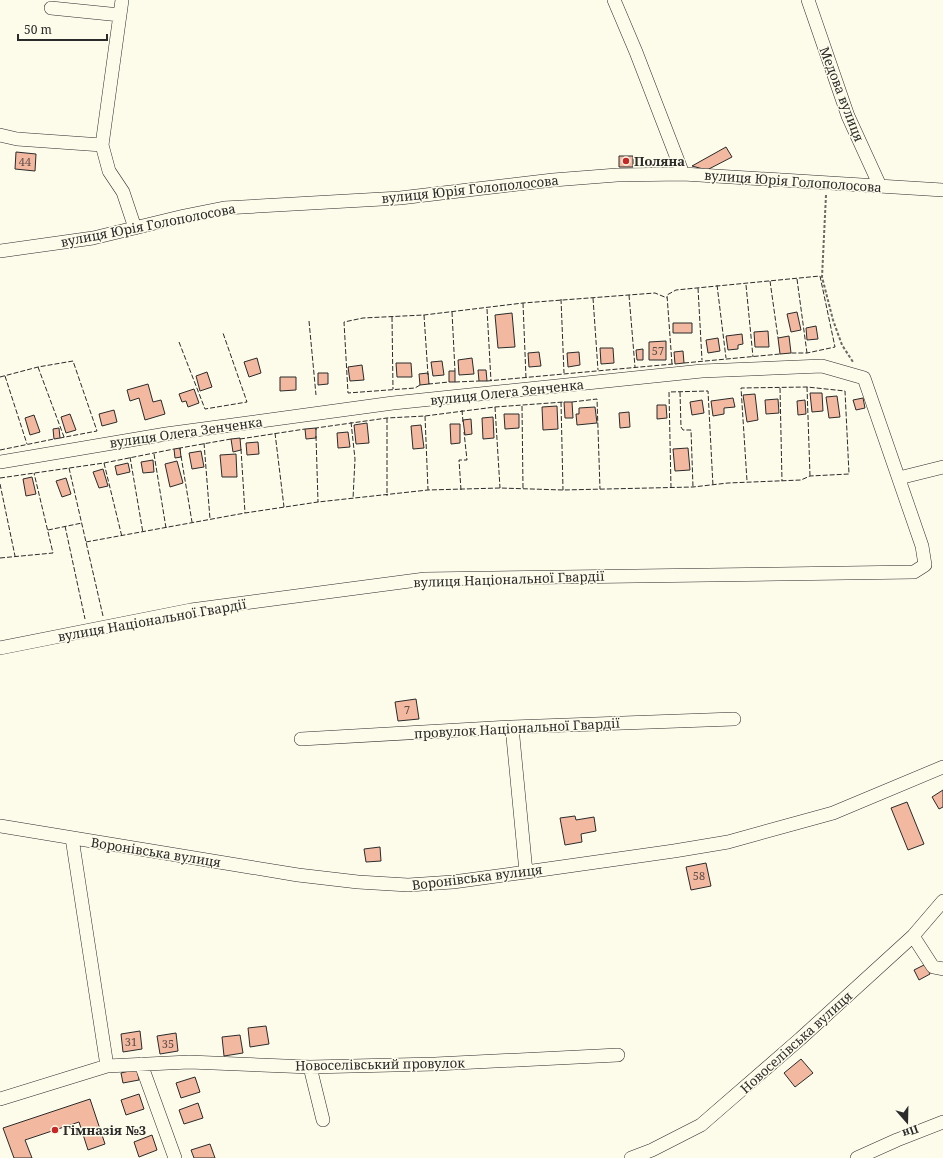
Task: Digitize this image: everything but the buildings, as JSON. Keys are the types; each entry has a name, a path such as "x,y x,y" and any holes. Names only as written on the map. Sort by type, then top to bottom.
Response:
{"street":[{"path":"122,0 102,145 109,171 123,192 136,228"},
{"path":"614,0 636,52 682,174"},
{"name":"Медова вулиця","path":"808,0 848,116 880,186"},
{"path":"51,8 120,15"},
{"path":"0,135 16,139 102,145"},
{"name":"вулиця Юрія Голополосова","path":"0,251 93,238 224,208 400,198 553,180 617,175 682,174 827,181 943,190"},
{"name":"вулиця Олега Зенченка","path":"0,462 166,434 393,403 702,371 822,366 864,378"},
{"path":"864,378 899,478 943,467"},
{"name":"вулиця Національної Гвардії","path":"0,648 191,610 425,579 914,572 925,565 922,546 899,478"},
{"name":"провулок Національної Гвардії","path":"301,739 512,727 734,719"},
{"path":"512,727 526,872"},
{"name":"Воронівська вулиця","path":"0,826 290,874 358,882 408,885 453,882 728,842 832,813 943,767"},
{"path":"72,838 92,981 107,1066"},
{"name":"Новоселівська вулиця","path":"630,1158 652,1150 701,1125 800,1039 913,936 943,901"},
{"path":"913,936 933,967 943,969"},
{"name":"Новоселівський провулок","path":"0,1099 107,1066 190,1062 310,1067 435,1064 618,1055"},
{"path":"142,1064 175,1158"},
{"path":"310,1067 323,1120"},
{"path":"858,1158 897,1140 943,1122"}],"path":[{"path":"827,181 822,277 842,345 864,378"}],"fence":[{"path":"672,364 667,295 676,290 820,276 835,347 807,353 791,353"},
{"path":"797,279 807,353"},
{"path":"770,281 778,338"},
{"path":"717,285 726,358"},
{"path":"746,285 753,357"},
{"path":"698,288 702,360"},
{"path":"420,385 415,388 348,393 344,322 363,318 424,315 523,303 655,293 667,298"},
{"path":"629,295 635,367"},
{"path":"593,298 598,370"},
{"path":"561,299 564,373"},
{"path":"523,303 526,378"},
{"path":"487,309 491,381"},
{"path":"452,312 455,371"},
{"path":"424,315 428,375"},
{"path":"392,317 393,389"},
{"path":"309,321 316,395"},
{"path":"179,342 205,409 247,402 223,333"},
{"path":"684,363 780,354"},
{"path":"0,377 38,367 73,361 97,431 60,438"},
{"path":"487,381 673,364"},
{"path":"38,367 64,437"},
{"path":"5,376 27,444"},
{"path":"455,382 479,381"},
{"path":"429,383 449,382"},
{"path":"807,387 810,476"},
{"path":"86,542 245,513 318,502 428,490 500,488 563,490 693,487 728,483 801,480 810,476 849,474 845,391 807,387 741,388 747,481"},
{"path":"780,388 782,481"},
{"path":"671,488 669,392 708,391 713,486"},
{"path":"680,392 681,427 683,430 691,430 693,487"},
{"path":"572,402 597,399 600,489"},
{"path":"561,402 563,490"},
{"path":"316,430 316,428 387,418 425,416 495,407 564,402"},
{"path":"522,406 523,488"},
{"path":"495,407 500,488"},
{"path":"462,410 463,422"},
{"path":"425,416 428,490"},
{"path":"387,418 387,496"},
{"path":"351,422 355,459 353,499"},
{"path":"240,439 305,429"},
{"path":"461,490 459,460 467,460 464,432"},
{"path":"275,433 284,507"},
{"path":"316,436 318,502"},
{"path":"0,450 54,439"},
{"path":"180,450 180,448 231,439"},
{"path":"204,443 210,519"},
{"path":"0,478 104,463 174,449"},
{"path":"241,449 245,513"},
{"path":"154,454 166,528"},
{"path":"181,456 192,522"},
{"path":"130,457 143,533"},
{"path":"104,463 122,537"},
{"path":"69,468 103,616"},
{"path":"0,558 53,553 34,473"},
{"path":"0,484 15,556"},
{"path":"48,530 82,523"},
{"path":"65,526 85,619"}],"place":[{"name":"Поляна","path":"626,161"},
{"name":"Гімназія №3","path":"55,1130"}]}
